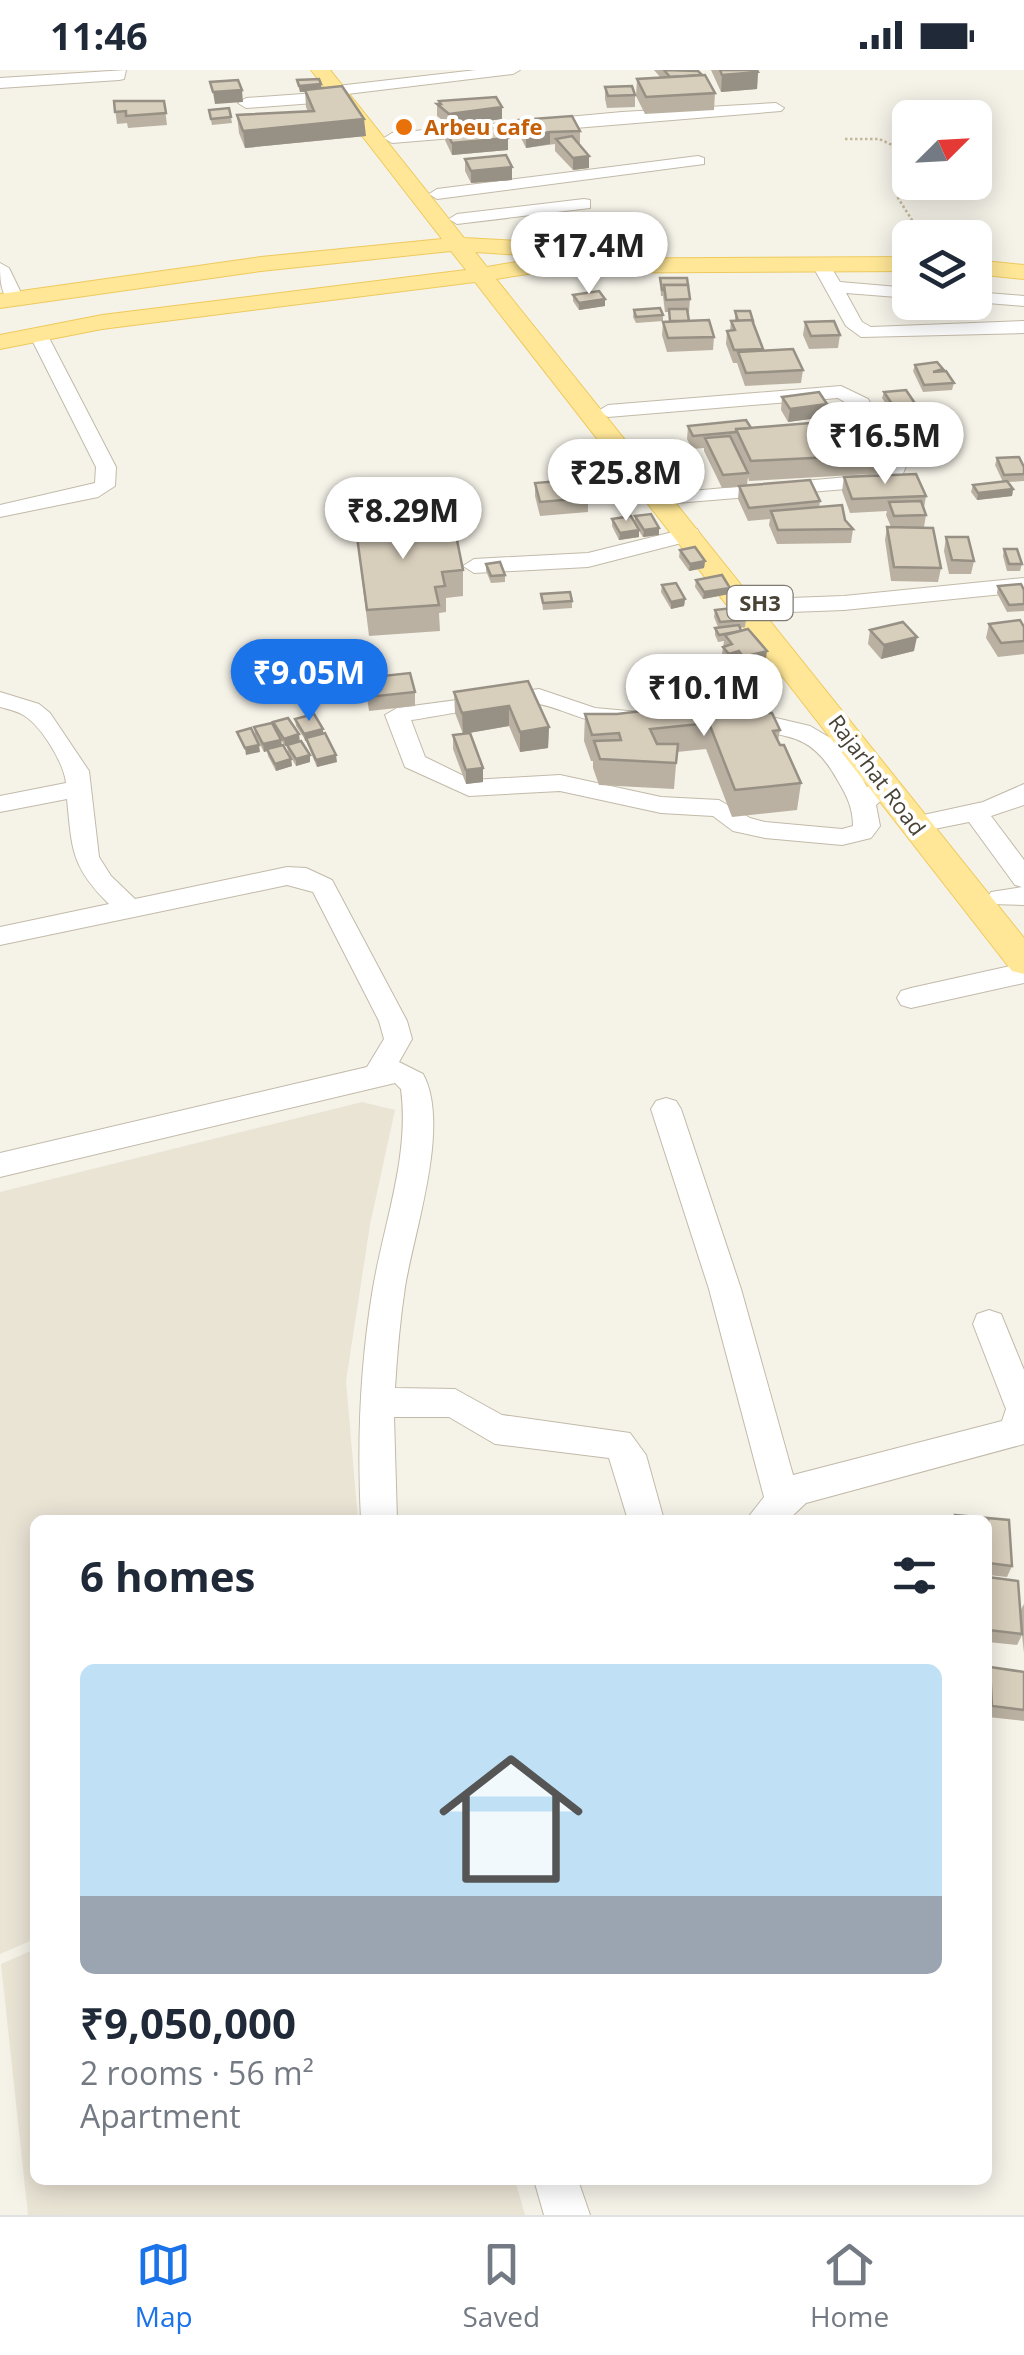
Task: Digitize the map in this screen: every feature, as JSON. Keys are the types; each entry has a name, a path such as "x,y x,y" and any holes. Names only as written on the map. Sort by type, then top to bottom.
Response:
{"main road":[{"name":"Rajarhat Road","path":"320,70 392,138 457,218 466,244"},
{"name":"Rajarhat Road","path":"342,87 689,534 874,794 932,823 1012,897 1024,930"},
{"path":"8,300 261,264 466,244 576,252 892,252"},
{"path":"992,255 1024,257"},
{"path":"0,342 232,304 534,266 892,264"},
{"path":"992,269 1024,272"},
{"name":"Rajarhat Road","path":"490,274 608,410 932,823 1024,962"}],"street":[{"path":"0,83 118,76 119,70"},
{"path":"246,103 342,87 513,70"},
{"path":"0,92 105,85"},
{"path":"392,138 776,108"},
{"path":"437,194 698,161"},
{"path":"457,218 584,204"},
{"path":"820,263 855,326 868,333 1024,327"},
{"path":"0,268 8,300"},
{"path":"833,287 892,292"},
{"path":"992,299 1024,301"},
{"path":"0,511 92,493 105,486 108,478 106,467 38,334"},
{"path":"608,410 841,392 861,404 896,466 893,477 882,480 676,497"},
{"path":"474,566 588,560 689,534"},
{"path":"763,606 844,603 1024,585"},
{"path":"657,718 592,714 539,696 397,715 414,762 470,788 560,783 661,805 718,808 742,825 766,830 842,837 862,832 868,826 874,794"},
{"path":"0,699 31,709 42,718 77,771 86,857 102,882 130,909"},
{"path":"713,719 783,726 845,749"},
{"path":"0,804 81,788"},
{"path":"932,823 1023,801"},
{"path":"932,823 981,821 1023,801"},
{"path":"981,821 1024,879"},
{"path":"0,936 287,876 306,877 323,886 393,1021 398,1040 378,1075"},
{"path":"911,998 1024,973"},
{"path":"0,1165 394,1071 409,1076 416,1089 417,1126 388,1292 378,1402 379,1515"},
{"path":"666,1109 725,1289 773,1509 795,1490 1013,1433 1022,1423 1023,1409 989,1324"},
{"path":"378,1402 455,1403 495,1429 618,1444 629,1455 645,1515"},
{"path":"558,2185 567,2215"}],"path":[{"path":"845,139 892,144"}],"shaded area":[{"path":"362,1102 395,1110 370,1225 346,1381 358,1515 30,1515 30,1941 0,1954 0,1192"},
{"path":"30,1951 30,2185 516,2185 525,2215 28,2215 1,1964"}],"building":[{"path":"664,70 698,71 702,75 670,77"},
{"path":"720,70 757,70 758,72 722,75"},
{"path":"705,75 715,93 646,97 637,79"},
{"path":"319,79 321,84 299,86 297,80"},
{"path":"238,80 242,90 213,92 210,82"},
{"path":"342,86 364,119 243,131 237,115 314,111 305,90"},
{"path":"632,86 635,95 608,96 605,87"},
{"path":"496,97 502,107 449,114 437,104 441,104 439,101"},
{"path":"114,101 164,101 166,113 126,116 126,111 115,112"},
{"path":"229,108 231,117 211,119 209,110"},
{"path":"572,116 580,131 526,136 518,120"},
{"path":"490,124 493,129 502,128 508,138 452,143 445,128"},
{"path":"572,136 589,156 573,158 556,139"},
{"path":"506,155 512,167 471,171 465,159"},
{"path":"660,278 687,278 688,285 664,285 662,290"},
{"path":"664,285 688,285 690,299 666,300"},
{"path":"599,291 605,299 579,303 573,295"},
{"path":"660,308 663,315 636,317 634,310"},
{"path":"669,309 687,309 689,321 670,321"},
{"path":"735,311 750,311 753,321 738,321"},
{"path":"709,320 714,337 668,338 663,322"},
{"path":"752,320 763,349 734,350 727,331 735,330 731,321"},
{"path":"834,321 840,335 811,336 805,322"},
{"path":"793,349 803,370 746,373 738,352"},
{"path":"937,362 943,369 933,372 946,371 954,383 924,385 915,365"},
{"path":"906,390 916,405 894,407 884,392"},
{"path":"819,392 827,404 790,409 782,397"},
{"path":"871,418 891,454 751,461 736,429"},
{"path":"746,420 751,428 736,432 693,436 688,426"},
{"path":"730,436 748,473 723,475 705,438"},
{"path":"1019,457 1024,474 1004,475 997,458"},
{"path":"916,474 926,496 852,499 844,477"},
{"path":"582,479 588,498 540,502 535,483"},
{"path":"810,480 820,501 749,508 739,486"},
{"path":"1007,481 1013,489 978,493 973,485"},
{"path":"921,501 926,515 894,516 889,502"},
{"path":"842,505 845,520 853,529 778,530 771,511"},
{"path":"393,512 395,525 426,522 429,537 456,535 463,570 442,572 445,586 435,587 439,605 367,610 354,515"},
{"path":"651,514 659,528 644,530 635,516"},
{"path":"631,516 639,530 620,533 612,519"},
{"path":"887,527 933,528 941,568 894,567"},
{"path":"946,537 968,537 974,561 952,560"},
{"path":"695,547 705,561 690,564 680,550"},
{"path":"1004,549 1017,549 1022,564 1009,564"},
{"path":"500,562 505,575 491,576 486,564"},
{"path":"722,575 730,588 704,592 696,580"},
{"path":"676,583 685,599 671,602 662,585"},
{"path":"1021,584 1024,604 1009,605 998,586"},
{"path":"570,592 572,601 543,603 541,594"},
{"path":"741,607 746,620 720,622 715,610"},
{"path":"1020,620 1024,641 1001,643 989,624"},
{"path":"903,622 917,637 884,645 870,630"},
{"path":"739,625 741,631 719,635 715,628"},
{"path":"748,629 767,651 743,657 739,651 729,654 723,647 732,644 725,635"},
{"path":"410,673 415,692 368,697 364,678"},
{"path":"763,673 770,692 724,696 718,677"},
{"path":"528,681 549,727 520,732 509,706 462,713 454,692"},
{"path":"759,697 766,713 772,713 780,730 773,731 780,745 784,745 801,783 735,790 709,723 650,729 657,744 678,744 676,763 600,759 594,741 621,740 619,733 592,735 585,714 617,714"},
{"path":"314,714 323,729 304,734 295,719"},
{"path":"288,718 299,734 284,739 273,722"},
{"path":"272,723 281,740 263,744 254,727"},
{"path":"251,728 259,745 245,748 237,732"},
{"path":"325,733 336,755 316,760 306,738"},
{"path":"470,733 483,768 466,770 453,735"},
{"path":"301,741 310,755 296,759 287,745"},
{"path":"283,745 291,759 275,764 267,749"},
{"path":"992,1518 1009,1520 1012,1566 992,1564"},
{"path":"992,1578 1018,1581 1022,1634 992,1630"},
{"path":"992,1667 1024,1672 1024,1710 992,1706"}],"place":[{"name":"Arbeu cafe","path":"404,127"}]}
